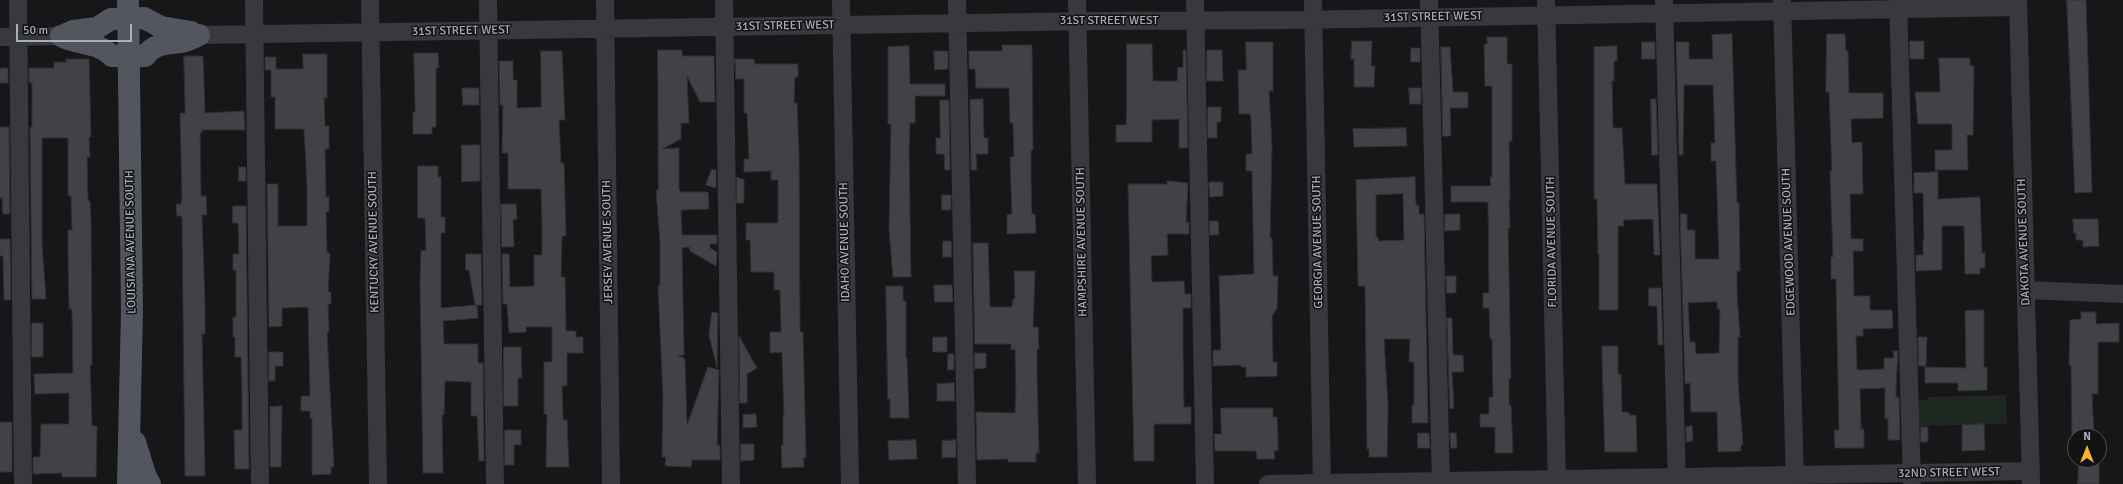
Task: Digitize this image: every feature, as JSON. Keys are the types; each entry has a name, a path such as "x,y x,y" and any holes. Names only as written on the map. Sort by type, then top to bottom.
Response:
{"main road":[{"path":"61,36 73,31 97,28 128,9 161,27 184,30 200,35"},
{"name":"LOUISIANA AVENUE SOUTH","path":"128,9 132,312 128,484"},
{"path":"61,36 72,42 95,45 105,49 112,56 145,56 149,51 161,44 185,41 200,35"},
{"path":"130,417 138,454 150,484"}],"street":[{"path":"18,0 23,484"},
{"path":"254,0 260,484"},
{"name":"KENTUCKY AVENUE SOUTH","path":"370,0 378,484"},
{"path":"488,0 495,484"},
{"name":"JERSEY AVENUE SOUTH","path":"605,0 612,484"},
{"path":"724,0 731,484"},
{"name":"IDAHO AVENUE SOUTH","path":"841,0 850,484"},
{"path":"957,0 967,484"},
{"name":"HAMPSHIRE AVENUE SOUTH","path":"1077,0 1087,484"},
{"path":"1195,0 1205,484"},
{"name":"GEORGIA AVENUE SOUTH","path":"1313,0 1322,484"},
{"name":"31ST STREET WEST","path":"200,35 1313,20 1430,9 2018,4"},
{"name":"DAKOTA AVENUE SOUTH","path":"2018,4 2031,478"},
{"name":"EDGEWOOD AVENUE SOUTH","path":"1782,5 1795,479"},
{"path":"1898,5 1912,479"},
{"path":"1664,7 1677,481"},
{"name":"FLORIDA AVENUE SOUTH","path":"1546,8 1557,482"},
{"path":"1430,9 1441,482"},
{"path":"0,37 61,36"},
{"path":"2026,290 2123,294"},
{"name":"32ND STREET WEST","path":"1268,484 2031,478"}],"shaded area":[{"path":"2006,395 2007,424 1913,426 1918,401 1926,400 1929,397"}],"building":[{"path":"2067,0 2086,0 2092,192 2075,193"},
{"path":"1732,34 1737,203 1739,203 1740,271 1737,271 1737,293 1740,337 1738,337 1738,380 1743,445 1741,445 1741,451 1718,452 1717,412 1691,412 1690,383 1685,384 1680,214 1687,214 1687,230 1695,230 1695,259 1719,259 1716,161 1711,161 1711,143 1715,143 1713,85 1684,85 1683,155 1679,155 1676,42 1689,42 1689,59 1713,59 1712,35","holes":["1717,302 1717,309 1720,309 1719,353 1696,354 1695,342 1690,342 1688,303"]},
{"path":"1827,34 1845,34 1846,51 1848,51 1849,93 1883,93 1883,118 1851,119 1852,143 1862,142 1863,194 1850,194 1851,239 1863,239 1863,251 1853,251 1854,296 1870,296 1870,310 1892,310 1893,328 1863,329 1863,336 1856,336 1857,370 1884,369 1884,358 1894,358 1893,351 1898,351 1896,397 1899,397 1900,440 1888,440 1888,418 1885,419 1885,388 1860,389 1861,429 1864,429 1864,448 1835,448 1834,430 1839,430 1836,279 1831,279 1831,257 1833,257 1830,171 1832,171 1829,92 1826,92"},
{"path":"1487,37 1507,37 1507,64 1512,64 1512,141 1509,141 1510,228 1508,228 1511,379 1509,379 1509,405 1511,405 1513,453 1495,453 1495,427 1480,427 1480,414 1489,414 1489,397 1493,397 1492,339 1490,339 1489,308 1483,308 1483,293 1489,293 1488,202 1451,202 1451,186 1491,186 1492,86 1485,86 1484,44 1487,44"},
{"path":"1352,41 1372,41 1371,66 1375,66 1374,87 1354,87 1354,59 1351,59"},
{"path":"1910,41 1924,41 1924,59 1910,59"},
{"path":"1246,42 1273,42 1273,91 1269,91 1272,146 1270,238 1272,238 1273,276 1278,276 1277,308 1272,316 1273,362 1277,362 1277,376 1246,377 1246,367 1241,367 1241,365 1213,366 1213,350 1221,350 1219,276 1254,274 1252,171 1246,171 1246,154 1252,154 1251,120 1250,114 1239,114 1238,70 1246,70"},
{"path":"1642,42 1655,42 1655,59 1642,59"},
{"path":"1127,44 1152,44 1153,81 1177,81 1178,67 1183,68 1183,50 1186,50 1188,148 1179,148 1179,119 1152,120 1152,142 1116,142 1116,125 1126,125"},
{"path":"1002,45 1032,45 1033,150 1031,150 1031,179 1032,214 1035,214 1036,233 1007,234 1007,215 1012,214 1010,157 1014,157 1013,123 1010,123 1009,88 976,88 975,69 969,69 969,51 1002,51"},
{"path":"909,46 910,84 945,84 945,96 915,96 915,123 910,123 909,150 911,277 893,277 889,229 891,124 888,124 888,47"},
{"path":"1617,46 1617,61 1614,61 1614,81 1612,81 1613,128 1622,128 1625,184 1657,184 1660,255 1654,255 1653,219 1623,220 1624,226 1618,226 1618,310 1599,310 1597,199 1594,199 1594,47"},
{"path":"1441,47 1450,47 1453,92 1468,92 1468,108 1450,108 1451,136 1443,136"},
{"path":"1411,48 1420,48 1420,62 1411,62"},
{"path":"658,50 682,50 682,56 714,56 715,102 700,102 687,76 689,123 681,123 681,139 662,149 679,148 679,190 681,192 708,192 709,209 681,210 682,235 717,235 717,244 710,244 710,248 717,252 716,266 690,251 689,247 682,248 684,355 678,356 684,358 685,361 687,425 708,367 719,370 717,445 720,445 720,460 692,460 691,467 665,466 666,457 662,457 663,397 658,285 660,285 660,242 656,190 658,190"},
{"path":"1207,50 1222,50 1223,81 1207,81"},
{"path":"541,51 562,51 565,120 559,120 561,163 564,163 566,236 562,236 561,277 565,277 566,331 576,331 576,337 583,337 583,353 567,353 567,386 562,386 563,420 567,420 569,467 546,467 547,414 544,414 544,362 552,362 552,327 526,327 526,332 509,333 507,304 503,304 502,254 509,254 510,287 534,286 534,255 542,255 542,221 541,189 508,189 508,153 502,153 503,105 500,105 499,61 513,61 513,80 517,80 517,108 541,107"},
{"path":"934,51 948,51 948,69 935,70"},
{"path":"414,53 438,53 439,68 436,68 436,127 432,127 432,134 413,134 413,112 415,112"},
{"path":"303,54 327,54 327,98 324,98 325,126 329,126 329,149 325,149 326,197 329,197 329,212 326,212 327,253 330,253 328,292 331,292 331,304 328,304 329,332 327,333 334,467 331,467 331,474 312,475 312,418 310,418 310,411 301,411 301,396 310,396 308,307 282,308 282,326 269,327 267,184 278,184 278,226 307,226 307,185 304,129 275,129 275,97 271,97 271,70 265,70 265,57 276,57 276,69 303,69"},
{"path":"184,56 203,56 205,113 244,111 245,130 202,130 202,133 200,133 201,196 206,196 207,215 202,215 205,305 205,334 202,334 205,476 185,476 182,216 177,216 176,204 181,204 182,197 180,113 185,113"},
{"path":"1939,58 1970,58 1970,66 1974,66 1973,135 1967,135 1968,170 1935,170 1935,150 1952,150 1952,124 1918,124 1915,92 1940,92"},
{"path":"66,59 89,59 91,137 89,137 90,157 87,157 88,201 90,201 91,220 92,365 90,365 92,426 97,426 96,477 62,477 62,473 33,474 33,457 40,457 41,424 69,424 69,393 35,394 34,374 73,373 72,309 69,309 68,251 68,230 72,230 71,196 68,196 68,138 42,138 42,244 46,299 32,299 30,127 32,127 32,83 29,83 29,68 54,68 54,62 66,62"},
{"path":"735,59 754,59 755,64 798,64 798,77 795,77 794,103 797,103 799,153 800,332 803,332 806,458 803,458 804,467 782,468 781,445 783,445 784,417 782,352 770,353 770,332 781,332 780,290 774,290 774,272 751,272 750,240 746,240 746,223 778,223 778,180 771,180 771,171 744,172 744,159 749,159 747,113 744,113 744,79 736,79"},
{"path":"0,68 8,68 8,83 0,83"},
{"path":"462,88 479,88 479,105 463,105"},
{"path":"1409,88 1421,88 1421,104 1410,104"},
{"path":"983,99 984,138 988,138 988,154 976,154 977,170 971,170 970,100"},
{"path":"1651,99 1656,99 1658,155 1652,155"},
{"path":"940,100 949,100 950,170 945,170 944,154 936,154 936,138 940,138"},
{"path":"1208,107 1221,107 1221,122 1217,122 1217,138 1208,138"},
{"path":"0,127 9,127 10,214 3,214 2,198 0,198"},
{"path":"1406,128 1407,146 1354,147 1353,129"},
{"path":"462,145 480,145 480,181 462,182"},
{"path":"418,166 438,166 438,177 441,177 441,217 445,217 445,233 441,233 441,308 477,305 478,318 443,321 444,344 478,344 478,363 483,363 484,461 479,461 477,416 471,416 471,382 445,381 444,415 442,415 443,473 423,473 420,280 421,251 426,250 425,218 418,218"},
{"path":"239,167 246,167 246,181 239,181"},
{"path":"712,169 716,170 716,188 706,185"},
{"path":"1938,172 1938,199 1980,197 1982,253 1985,253 1985,268 1980,268 1980,274 1965,274 1964,226 1942,226 1942,270 1916,271 1916,255 1923,255 1924,240 1923,193 1914,193 1914,173"},
{"path":"737,177 744,180 744,203 737,203"},
{"path":"1415,177 1416,205 1419,205 1419,214 1424,214 1428,423 1412,423 1412,405 1414,405 1414,362 1409,362 1410,339 1384,339 1388,406 1387,457 1369,457 1369,449 1367,449 1365,286 1358,286 1356,180","holes":["1403,194 1404,240 1378,241 1378,237 1376,237 1376,195"]},
{"path":"1167,181 1188,183 1186,222 1189,222 1189,234 1167,234 1168,255 1151,256 1152,282 1184,281 1185,294 1191,294 1191,308 1183,308 1183,351 1184,407 1191,407 1191,424 1154,424 1154,461 1134,461 1128,184 1167,184"},
{"path":"1209,182 1223,182 1223,196 1210,197"},
{"path":"942,195 951,195 951,210 942,210"},
{"path":"501,204 516,204 517,219 513,220 514,247 502,247"},
{"path":"233,206 246,206 249,469 235,469 234,430 242,430 242,391 241,357 235,357 235,337 233,337 233,317 236,317 236,270 233,270 233,254 239,254 238,223 233,223"},
{"path":"1445,214 1460,214 1460,230 1445,231"},
{"path":"2073,219 2098,219 2099,246 2083,247 2083,240 2076,240"},
{"path":"1210,221 1218,221 1219,235 1210,235"},
{"path":"0,239 10,239 11,300 4,300 3,256 0,256"},
{"path":"943,241 951,241 952,257 943,257"},
{"path":"973,243 988,243 990,307 1012,307 1013,299 1015,299 1014,271 1035,271 1033,327 1038,327 1039,349 1037,349 1037,377 1039,453 1036,453 1036,462 1008,462 1008,459 977,460 976,412 1015,413 1016,391 1015,349 1011,350 1011,344 975,344"},
{"path":"466,254 481,254 482,305 475,305 469,270 466,270"},
{"path":"1446,276 1456,276 1456,293 1447,293"},
{"path":"934,285 952,285 953,302 935,302"},
{"path":"886,286 903,286 903,301 906,301 906,358 909,418 890,418 890,399 888,399"},
{"path":"1649,288 1661,288 1663,345 1658,345 1657,306 1649,306"},
{"path":"1984,310 1984,367 1987,367 1987,390 1958,391 1958,383 1925,383 1925,367 1966,368 1965,311"},
{"path":"712,312 718,313 717,368 709,335"},
{"path":"2081,312 2096,312 2096,324 2119,323 2119,342 2098,342 2098,394 2092,394 2094,428 2072,428 2071,366 2069,366 2070,320 2081,319"},
{"path":"1447,318 1452,318 1453,355 1463,355 1464,372 1452,372 1454,408 1450,409"},
{"path":"32,323 43,323 43,357 32,357"},
{"path":"739,336 757,368 747,374 747,403 740,403"},
{"path":"933,337 947,337 947,352 933,352"},
{"path":"1918,337 1927,337 1926,366 1919,366"},
{"path":"1602,346 1618,346 1618,374 1621,374 1622,412 1629,412 1629,415 1636,415 1637,452 1605,452"},
{"path":"504,347 521,347 522,378 518,378 518,406 504,406"},
{"path":"269,352 283,352 283,366 275,366 275,381 269,381"},
{"path":"975,353 986,353 986,368 975,369"},
{"path":"948,354 954,354 954,370 948,370"},
{"path":"954,383 955,401 937,401 937,384"},
{"path":"282,406 281,467 270,467 270,407"},
{"path":"1221,408 1273,408 1273,417 1277,417 1278,438 1278,450 1274,451 1275,459 1257,459 1256,451 1215,451 1214,434 1221,434"},
{"path":"756,414 757,427 743,428 743,415"},
{"path":"0,422 12,422 12,472 0,472"},
{"path":"1984,424 1985,450 1962,451 1962,425"},
{"path":"1692,426 1693,441 1686,442 1686,427"},
{"path":"1921,427 1928,427 1928,442 1921,442"},
{"path":"505,430 521,430 521,445 514,445 514,465 505,465"},
{"path":"1418,433 1429,433 1430,448 1418,448"},
{"path":"1450,433 1456,433 1457,448 1451,448"},
{"path":"916,440 917,459 889,460 888,441"},
{"path":"956,440 956,457 942,458 942,441"},
{"path":"741,444 754,444 754,460 741,461"},
{"path":"2079,468 2099,468 2099,484 2078,484"}]}
